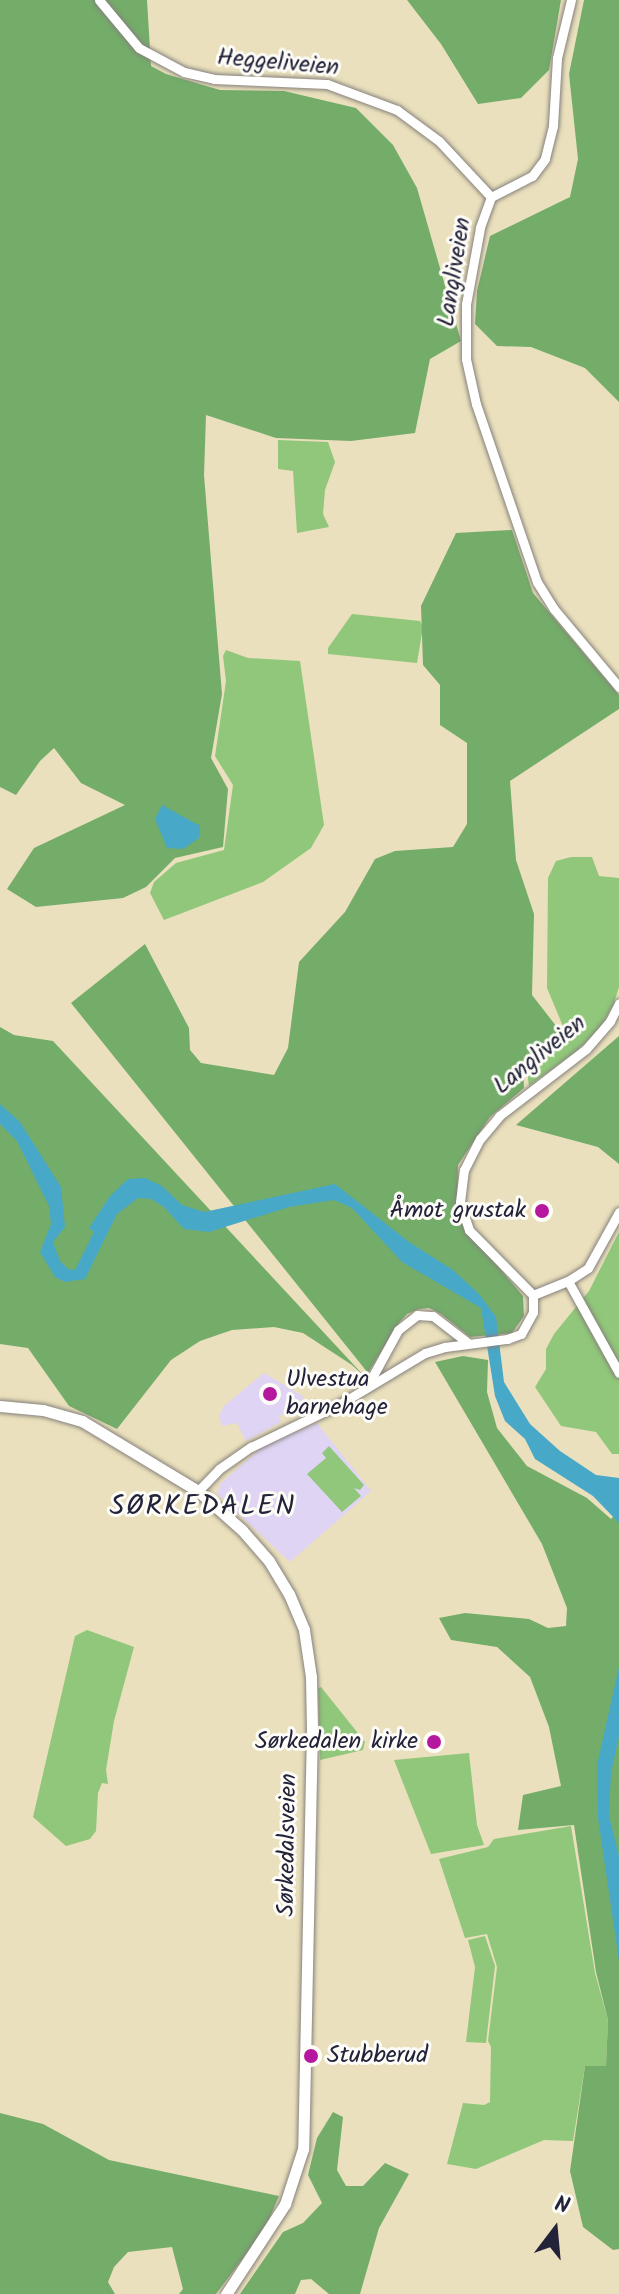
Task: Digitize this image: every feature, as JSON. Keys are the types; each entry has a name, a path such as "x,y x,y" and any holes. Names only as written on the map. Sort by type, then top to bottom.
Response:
{"street":[{"name":"Heggeliveien","path":"99,0 139,48 184,72 214,79 327,84 397,110 456,156 491,197"},
{"name":"Langliveien","path":"571,0 557,58 553,126 545,159 532,176 491,197 480,228 466,304 465,344 469,379 537,582 554,609 619,687"},
{"name":"Langliveien","path":"533,1295 469,1230 460,1202 464,1170 480,1139 499,1116 586,1049 610,1021 619,1003"},
{"path":"198,1491 219,1469 251,1447 340,1404 367,1385 431,1350 507,1339 526,1328 533,1312 533,1295 568,1281 593,1263 619,1212"},
{"path":"568,1281 619,1373"},
{"path":"367,1385 398,1330 413,1317 433,1316 471,1344"},
{"name":"Sørkedalsveien","path":"0,1406 43,1410 82,1421 198,1491 250,1538 289,1594 304,1630 312,1698 303,2149 285,2204 226,2294"}],"shaded area":[{"path":"264,1373 304,1397 297,1408 279,1416 281,1422 246,1441 237,1423 222,1426 219,1416 224,1406"},
{"path":"317,1423 371,1491 290,1562 217,1494 220,1484 263,1446"}],"green space":[{"path":"0,0 147,0 151,66 166,74 220,90 284,91 356,108 393,145 417,188 461,341 430,359 415,433 351,441 276,438 206,415 204,475 222,694 211,758 228,789 223,847 175,858 146,887 123,898 36,907 7,889 34,848 125,805 81,783 54,748 40,761 16,795 0,787"},
{"path":"407,0 561,0 549,70 521,98 478,104 441,44"},
{"path":"584,0 619,0 619,402 585,368 531,347 497,346 475,324 477,291 490,236 570,197 578,159 569,74"},
{"path":"278,440 328,442 335,462 325,490 323,514 329,527 297,533 293,471 278,469"},
{"path":"512,530 533,593 619,695 619,709 510,781 516,860 534,914 532,995 560,1031 523,1062 524,1088 490,1117 458,1165 457,1218 523,1296 524,1316 512,1333 470,1337 441,1314 429,1308 419,1309 407,1314 398,1324 368,1373 71,1003 145,944 189,1028 190,1050 201,1063 274,1075 288,1048 299,962 345,912 375,859 395,851 453,847 467,824 467,743 440,725 440,685 423,665 421,606 456,533"},
{"path":"352,614 420,621 423,627 417,663 328,654 328,648"},
{"path":"226,650 248,658 300,661 324,825 311,848 263,882 164,920 150,893 154,882 176,863 224,850 233,785 215,756 226,681 223,656"},
{"path":"592,857 599,876 619,878 619,987 613,1006 600,1028 578,1050 529,1086 526,1064 565,1031 547,988 548,878 556,861"},
{"path":"0,1027 14,1035 53,1041 366,1378 352,1365 303,1333 274,1327 232,1330 200,1341 171,1360 117,1429 69,1406 28,1348 0,1344"},
{"path":"619,1036 619,1164 598,1147 516,1125"},
{"path":"619,1232 619,1454 612,1454 596,1432 561,1426 535,1387 546,1369 546,1349 554,1334 589,1291"},
{"path":"463,1356 488,1360 487,1392 497,1428 527,1466 587,1498 611,1519 619,1510 619,2249 613,2250 583,2227 570,2171 585,2066 606,2066 608,2020 596,1972 574,1825 518,1830 523,1795 561,1786 549,1727 530,1677 497,1647 451,1640 439,1618 465,1613 529,1619 548,1628 566,1626 567,1608 542,1544 435,1362"},
{"path":"329,1446 364,1485 360,1490 354,1488 361,1496 342,1512 307,1474 326,1458 322,1453"},
{"path":"87,1630 134,1647 114,1721 106,1770 108,1784 102,1783 98,1793 96,1831 90,1839 66,1846 33,1817 75,1636"},
{"path":"321,1687 365,1742 363,1750 320,1760 318,1688"},
{"path":"469,1753 477,1825 484,1845 431,1854 394,1760"},
{"path":"571,1826 595,1973 608,2020 606,2066 585,2066 573,2141 544,2140 476,2169 447,2164 463,2103 484,2105 490,2102 491,2047 488,2041 497,1967 487,1934 465,1938 439,1859 488,1847 494,1839"},
{"path":"485,1936 495,1966 486,2043 466,2042 475,1967 468,1940"},
{"path":"333,2112 343,2117 337,2170 346,2186 363,2186 385,2163 409,2174 379,2228 360,2294 329,2294 311,2279 301,2280 295,2294 240,2294 283,2232 303,2223 322,2203 308,2175 317,2138"},
{"path":"0,2113 43,2124 109,2160 279,2196 265,2229 216,2294 179,2294 183,2289 172,2247 128,2252 114,2267 108,2282 115,2294 0,2294"}],"water":[{"path":"162,805 200,826 199,838 183,849 167,848 155,819"},
{"path":"0,1104 20,1122 61,1187 65,1227 53,1242 60,1261 68,1269 75,1270 94,1232 89,1228 110,1196 128,1179 145,1178 162,1186 182,1205 204,1212 335,1184 409,1242 453,1270 480,1295 496,1317 504,1382 530,1424 560,1451 596,1475 619,1478 619,1523 593,1496 535,1459 525,1439 505,1421 495,1396 481,1308 402,1262 352,1208 334,1200 289,1207 209,1232 184,1229 164,1207 151,1199 138,1198 117,1214 85,1279 65,1282 55,1277 40,1252 51,1224 49,1206 17,1141 0,1124"},
{"path":"619,1667 619,1737 611,1772 609,1816 619,1855 619,1961 598,1818 597,1765"}],"place":[{"name":"Åmot grustak","path":"542,1211"},
{"name":"Ulvestua barnehage","path":"270,1394"},
{"name":"Sørkedalen kirke","path":"434,1742"},
{"name":"Stubberud","path":"311,2056"}],"district":[{"name":"SØRKEDALEN","path":"203,1507"}]}
